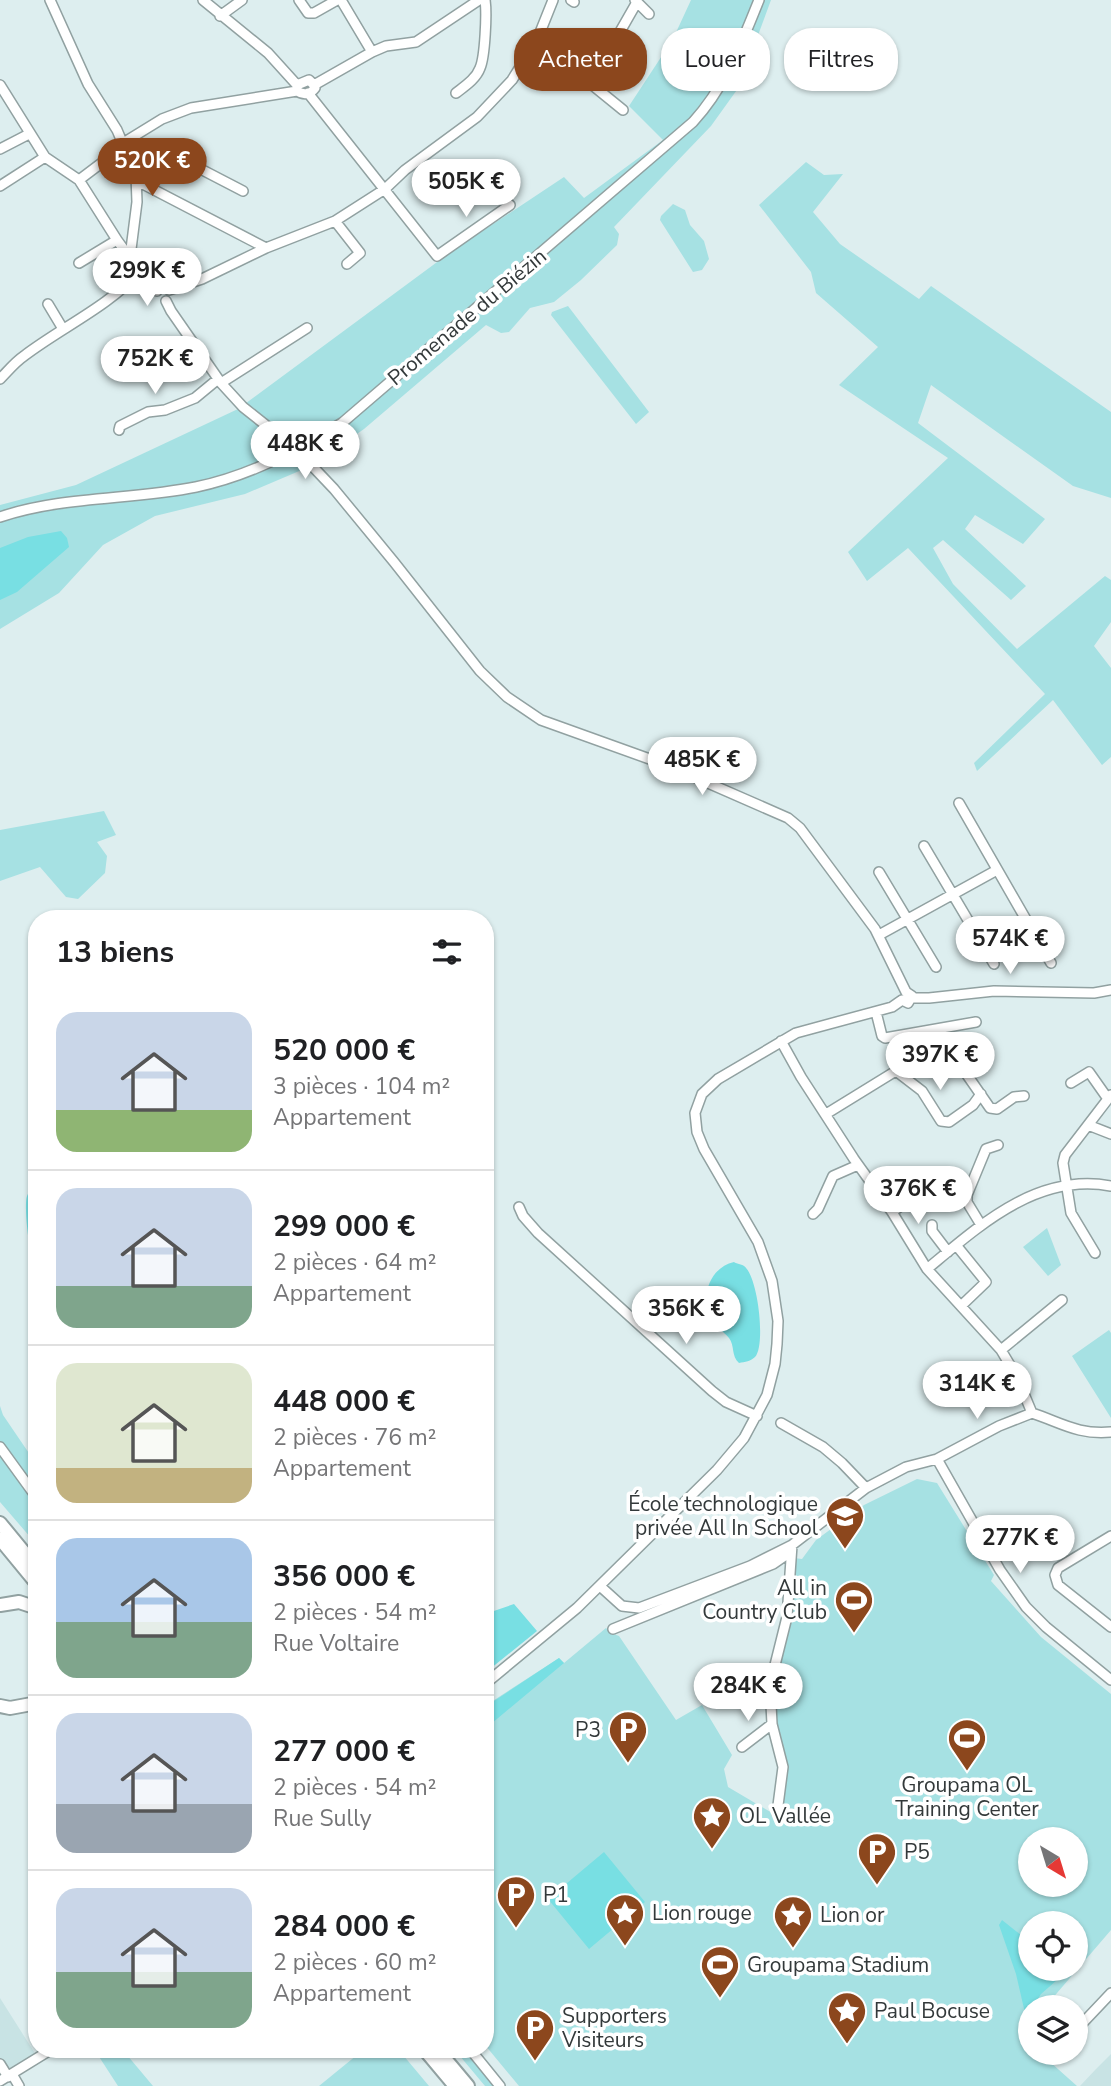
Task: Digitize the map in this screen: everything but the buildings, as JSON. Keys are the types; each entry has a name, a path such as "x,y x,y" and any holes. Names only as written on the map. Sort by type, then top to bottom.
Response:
{"highway":[{"path":"0,1522 6,1523 28,1546"},
{"path":"0,1522 28,1556"},
{"path":"0,1539 28,1573"},
{"path":"0,1605 19,1602 28,1605"},
{"path":"0,1700 28,1700"},
{"path":"0,1706 10,1708 28,1705"},
{"path":"432,2058 455,2086"},
{"path":"445,2058 468,2086"}],"street":[{"path":"203,0 268,53 297,88"},
{"path":"220,16 242,0"},
{"path":"299,0 308,13 314,13 339,0 372,52"},
{"path":"312,89 372,52 386,46 416,41 479,0"},
{"path":"456,93 472,80 481,68 485,0"},
{"path":"542,28 553,0"},
{"name":"Promenade du Biézin","path":"0,517 52,506 197,487 252,470 297,450 342,423 694,122 726,79 759,0"},
{"path":"54,1 88,84 123,143 136,178 135,225 130,257"},
{"path":"622,28 636,1 649,14"},
{"path":"157,290 163,287 169,290 202,279 266,248 335,221 385,189 405,170 477,117 514,76"},
{"path":"79,180 120,149 123,143 162,119 191,108 297,88 309,80 312,89 437,256 510,205"},
{"path":"0,87 45,157 79,180 130,257 157,290 158,299 166,301 220,381 243,407 297,450 334,489 480,671 507,697 541,720 669,766 788,818 800,828 879,935 907,997"},
{"path":"600,91 623,110"},
{"path":"0,149 29,134"},
{"path":"0,186 45,157"},
{"path":"136,178 189,163 243,191"},
{"path":"136,178 266,248"},
{"path":"335,221 360,253 347,264"},
{"path":"79,263 116,236 132,238"},
{"path":"0,379 22,357 114,294 140,271"},
{"path":"166,301 170,296 169,290"},
{"path":"48,304 63,329"},
{"path":"119,430 120,426 148,412 165,411 195,398 307,328"},
{"path":"159,363 191,341"},
{"path":"959,803 1051,963"},
{"path":"924,846 995,964"},
{"path":"879,935 997,870"},
{"path":"879,872 936,967"},
{"path":"494,1677 601,1587 732,1455 757,1416 766,1395 776,1354 778,1321 772,1281 758,1242 704,1149 697,1132 695,1113 702,1094 712,1083 781,1041 813,1027 892,1007 907,997 929,998 994,990 1094,993 1111,990"},
{"path":"876,1012 882,1036 886,1038 976,1023"},
{"path":"781,1041 801,1077 927,1269 1000,1350 1017,1377 1032,1413"},
{"path":"826,1114 938,1045 947,1046 990,1108 997,1109 1014,1097 1024,1096"},
{"path":"896,1071 922,1091 941,1121 949,1122 973,1105 981,1094"},
{"path":"1070,1083 1089,1072 1110,1097 1065,1155 1063,1163 1071,1213 1095,1253"},
{"path":"1088,1125 1111,1134"},
{"path":"981,1224 967,1202 967,1195 986,1150 998,1145"},
{"path":"813,1214 833,1176 838,1171 858,1165"},
{"path":"892,1212 905,1203 934,1173"},
{"path":"927,1269 981,1224 1020,1200 1066,1186 1111,1186"},
{"path":"519,1207 538,1233 712,1391 726,1402 757,1416"},
{"path":"932,1225 932,1231 948,1252"},
{"path":"956,1245 986,1282 961,1306"},
{"path":"1000,1350 1062,1300"},
{"path":"601,1587 622,1606 639,1608 750,1566 792,1545 866,1488 906,1467 937,1460 999,1426 1032,1413 1077,1431 1111,1432"},
{"path":"781,1423 823,1447 866,1488"},
{"path":"0,1447 28,1486"},
{"path":"937,1460 1000,1570 1026,1607 1046,1627 1111,1680"},
{"path":"1111,1536 1058,1568 1055,1574 1058,1585 1111,1627"},
{"path":"613,1629 773,1564 786,1555 792,1545"},
{"path":"777,1812 783,1768 772,1724 770,1685 787,1617 792,1545"},
{"path":"742,1747 772,1724"},
{"path":"1088,2017 1111,1993"},
{"path":"7,2077 38,2058"},
{"path":"477,2058 500,2086"},
{"path":"0,2064 7,2077 19,2086"}],"shaded area":[{"path":"691,0 771,0 761,28 678,28"},
{"path":"661,57 661,91 736,91 711,126 614,227 619,234 617,245 581,280 554,302 530,308 509,332 501,333 486,325 364,429 311,466 245,494 155,516 103,545 59,593 0,629 0,505 76,485 238,409 448,254 564,177 584,198 663,140 629,106 639,91 647,91 647,79"},
{"path":"806,162 824,175 843,174 813,212 840,244 919,299 931,286 1111,412 1111,498 1073,486 931,385 918,423 1045,519 1023,544 975,515 965,529 1026,586 1011,600 943,540 933,548 953,584 1017,649 1105,576 1111,580 1111,622 1094,646 1111,668 1111,757 1102,765 1053,700 977,771 974,763 1045,694 908,548 867,581 848,552 948,458 839,385 878,347 816,293 811,272 759,205"},
{"path":"673,204 685,210 690,225 704,241 709,259 702,270 693,272 660,220"},
{"path":"568,306 649,412 636,424 551,315 552,312"},
{"path":"61,531 67,538 69,547 17,592 0,600 0,548 28,537"},
{"path":"104,811 116,835 97,842 107,856 105,873 78,899 66,897 40,867 0,881 0,830"},
{"path":"28,1194 28,1231 27,1223"},
{"path":"1047,1228 1061,1265 1048,1276 1023,1247"},
{"path":"734,1262 744,1266 749,1272 757,1296 760,1326 755,1357 739,1363 731,1341 716,1326 707,1304 708,1286 712,1278 725,1265"},
{"path":"1109,1330 1111,1333 1111,1418 1072,1356"},
{"path":"0,1406 3,1415 28,1452 28,1535 0,1502"},
{"name":"OL Vallée","path":"917,1479 937,1483 994,1575 991,1581 1041,1637 1111,1694 1111,1930 1088,1957 1088,1911 1018,1911 1018,1981 1067,1981 1055,1995 1018,1995 1018,2065 1053,2065 1077,2086 519,2086 494,2056 494,1700 559,1658 564,1663 606,1628 619,1636 676,1720 702,1705 732,1755 724,1769 728,1787 779,1817 785,1789 774,1723 773,1695 794,1558 802,1559 816,1540 864,1505"},
{"path":"514,1604 537,1631 494,1666 494,1611"},
{"path":"559,1658 564,1663 494,1721 494,1701"},
{"path":"604,1852 645,1902 589,1949 548,1899"},
{"path":"1002,1920 1018,1933 1018,1981 1056,1981 1040,1995 1021,1995 999,1925"},
{"path":"0,1998 28,2042 28,2058 30,2058 0,2074"},
{"path":"1111,2054 1111,2086 1080,2086 1096,2069"},
{"path":"100,2058 130,2058 153,2086 118,2086"},
{"path":"353,2058 406,2058 429,2086 319,2086"},
{"path":"462,2058 471,2058 494,2086 485,2086"}],"place":[{"name":"École technologique privée All In School","path":"845,1550"},
{"name":"All in Country Club","path":"854,1634"},
{"name":"P3","path":"628,1764"},
{"name":"Groupama OL Training Center","path":"967,1772"},
{"name":"OL Vallée","path":"712,1850"},
{"name":"P5","path":"877,1886"},
{"name":"P1","path":"516,1929"},
{"name":"Lion rouge","path":"625,1947"},
{"name":"Lion or","path":"793,1949"},
{"name":"Groupama Stadium","path":"720,1999"},
{"name":"Paul Bocuse","path":"847,2045"},
{"name":"Supporters Visiteurs","path":"535,2062"}]}
